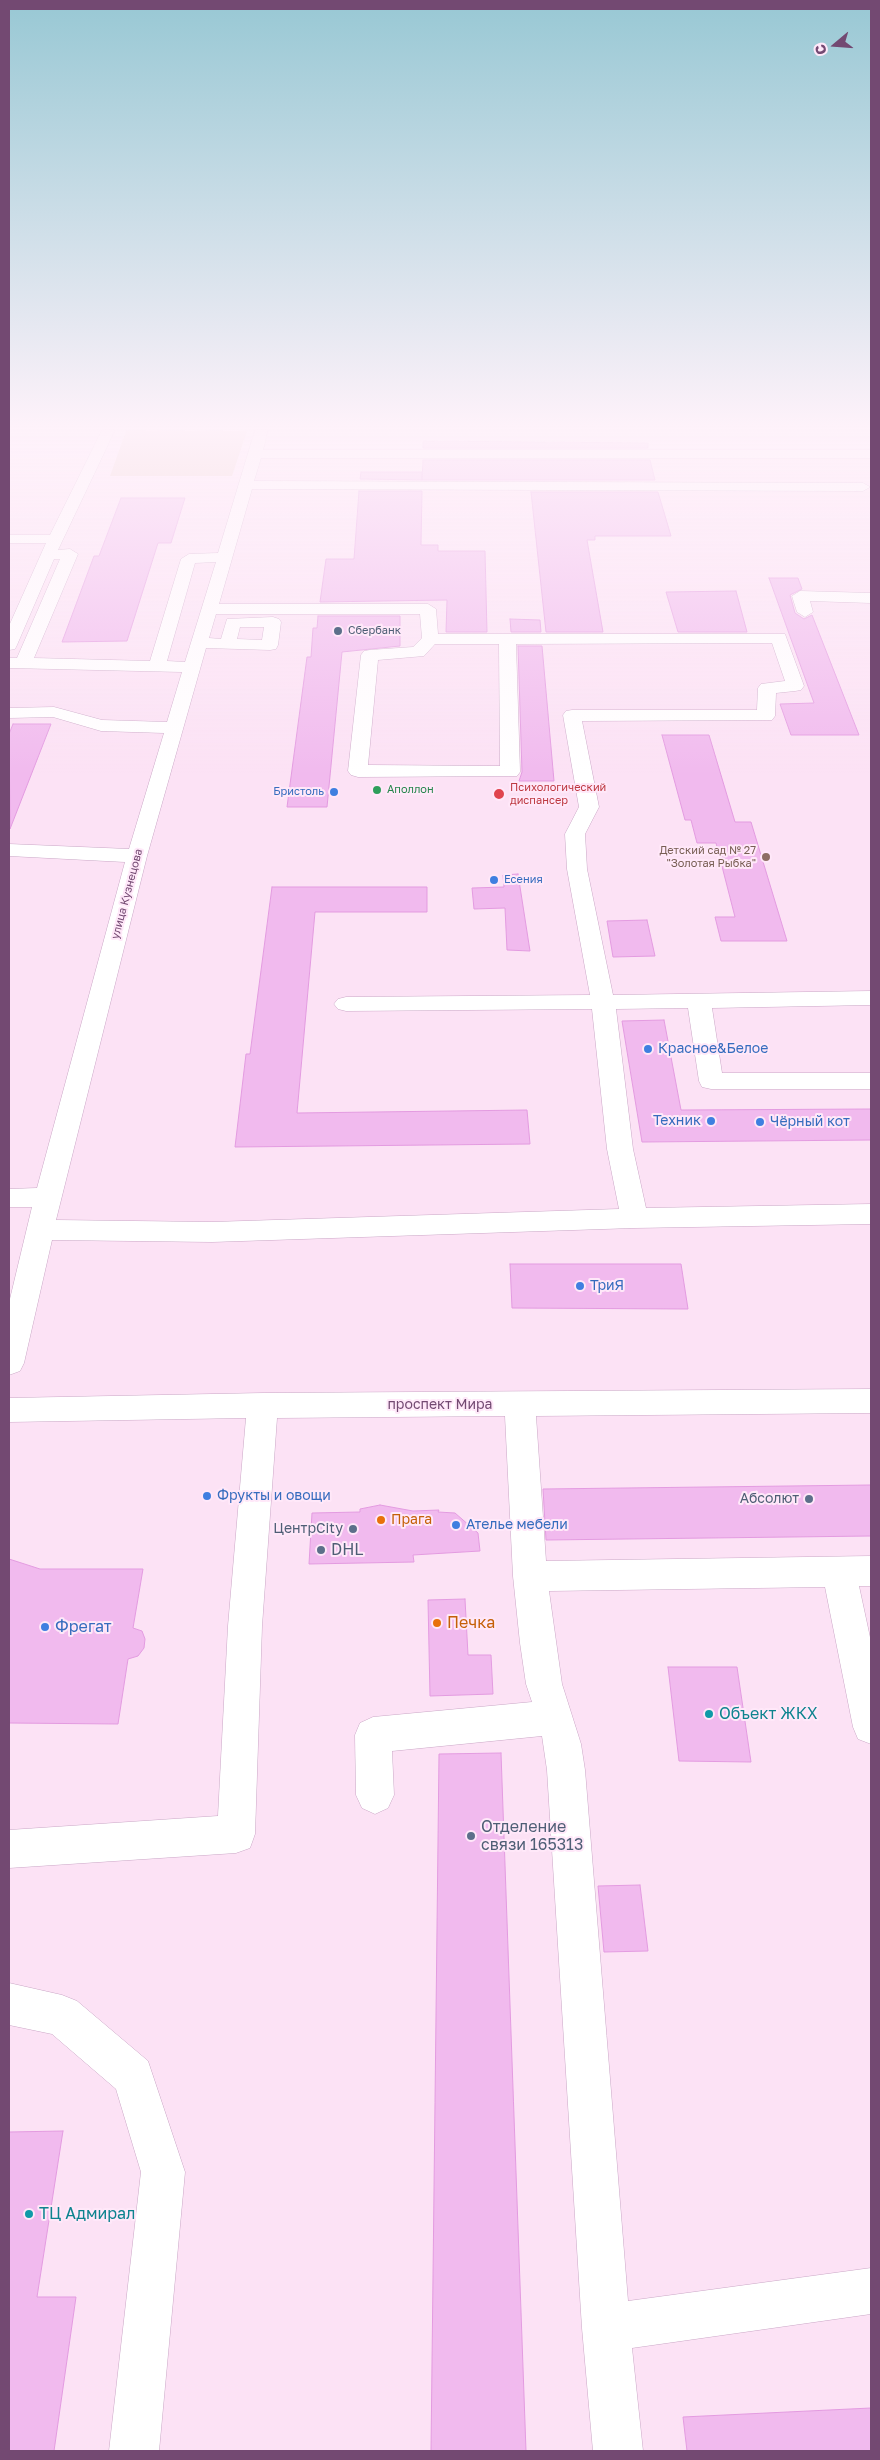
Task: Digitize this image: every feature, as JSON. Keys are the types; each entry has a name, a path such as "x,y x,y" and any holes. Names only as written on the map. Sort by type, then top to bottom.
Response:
{"street":[{"path":"9,646 52,545"},
{"name":"улица Кузнецова","path":"9,1363 42,1230 48,1197 137,856 229,545"},
{"path":"48,555 70,554 16,663 194,666"},
{"path":"156,665 189,559 226,557"},
{"path":"805,612 800,596 871,598"},
{"path":"210,610 428,609 430,639 418,652 370,656 358,771 510,772 507,638"},
{"path":"430,639 779,638 795,686 767,688 766,716 572,714 589,807 575,834 577,869 603,1001 620,1149 634,1218"},
{"path":"200,643 228,644"},
{"path":"9,713 54,712 101,724 175,728"},
{"path":"9,850 137,856"},
{"path":"346,1004 871,998"},
{"path":"699,1001 711,1081 871,1081"},
{"path":"9,1198 48,1197"},
{"path":"42,1230 212,1232 634,1218 871,1214"},
{"name":"проспект Мира","path":"9,1410 263,1405 520,1405 871,1401"},
{"path":"9,1849 236,1834 245,1626 263,1405"},
{"path":"520,1405 530,1576 537,1642 544,1684 555,1717 566,1770 606,2328 618,2451"},
{"path":"530,1576 855,1570 871,1727"},
{"path":"375,1795 373,1735 555,1717"},
{"path":"9,2004 62,2016 133,2076 162,2172 134,2451"},
{"path":"606,2328 871,2292"}],"building":[{"path":"103,545 157,545 127,641 62,642 94,556 99,556"},
{"path":"355,545 438,545 438,551 485,551 487,632 446,632 447,600 320,602 326,559 354,559"},
{"path":"537,545 588,545 603,632 546,632"},
{"path":"769,578 798,578 802,589 790,595 795,613 804,619 812,615 859,735 791,735 780,704 814,703"},
{"path":"736,591 747,632 678,632 666,592"},
{"path":"318,616 400,616 400,646 342,652 327,807 287,807 307,657 311,657 313,628 317,628"},
{"path":"510,619 540,620 541,632 511,632"},
{"path":"518,646 542,646 554,781 519,781 522,772"},
{"path":"13,724 51,724 10,829 9,734"},
{"path":"662,735 709,735 735,822 751,822 787,941 721,941 715,917 735,917 716,843 697,843 691,820 685,820"},
{"path":"518,874 530,951 507,950 505,908 474,909 472,888 504,887 503,875"},
{"path":"272,887 427,887 427,912 315,912 297,1113 527,1110 530,1144 235,1147 246,1054 250,1054"},
{"path":"647,920 655,956 613,957 607,921"},
{"path":"664,1020 681,1110 871,1109 871,1140 642,1142 622,1021"},
{"path":"510,1264 681,1264 688,1309 512,1308"},
{"path":"871,1485 871,1536 546,1540 543,1489"},
{"path":"380,1505 413,1511 439,1510 438,1512 455,1513 478,1533 480,1551 413,1555 414,1562 309,1564 312,1513 360,1512 360,1509"},
{"path":"9,1559 40,1569 143,1569 133,1628 142,1631 145,1639 144,1648 138,1656 128,1659 118,1724 9,1723"},
{"path":"465,1599 468,1655 491,1655 493,1694 430,1696 428,1600"},
{"name":"Объект ЖКХ","path":"668,1667 737,1667 751,1762 679,1761"},
{"path":"501,1753 526,2451 431,2451 439,1754"},
{"path":"640,1885 648,1951 604,1952 598,1886"},
{"name":"ТЦ Адмирал","path":"63,2131 37,2297 76,2297 54,2451 9,2451 9,2132"},
{"path":"871,2408 871,2451 687,2451 683,2417"}],"place":[{"name":"Сбербанк","path":"338,631"},
{"name":"Аполлон","path":"377,790"},
{"name":"Бристоль","path":"334,792"},
{"name":"Психологический диспансер","path":"499,794"},
{"name":"Детский сад № 27 \"Золотая Рыбка\"","path":"766,857"},
{"name":"Есения","path":"494,880"},
{"name":"Красное&Белое","path":"648,1049"},
{"name":"Техник","path":"711,1121"},
{"name":"Чёрный кот","path":"760,1122"},
{"name":"ТриЯ","path":"580,1286"},
{"name":"Фрукты и овощи","path":"207,1496"},
{"name":"Абсолют","path":"809,1499"},
{"name":"Прага","path":"381,1520"},
{"name":"Ателье мебели","path":"456,1525"},
{"name":"ЦентрCity","path":"353,1529"},
{"name":"DHL","path":"321,1550"},
{"name":"Печка","path":"437,1623"},
{"name":"Фрегат","path":"45,1627"},
{"name":"Объект ЖКХ","path":"709,1714"},
{"name":"Отделение связи 165313","path":"471,1836"},
{"name":"ТЦ Адмирал","path":"29,2214"}]}
